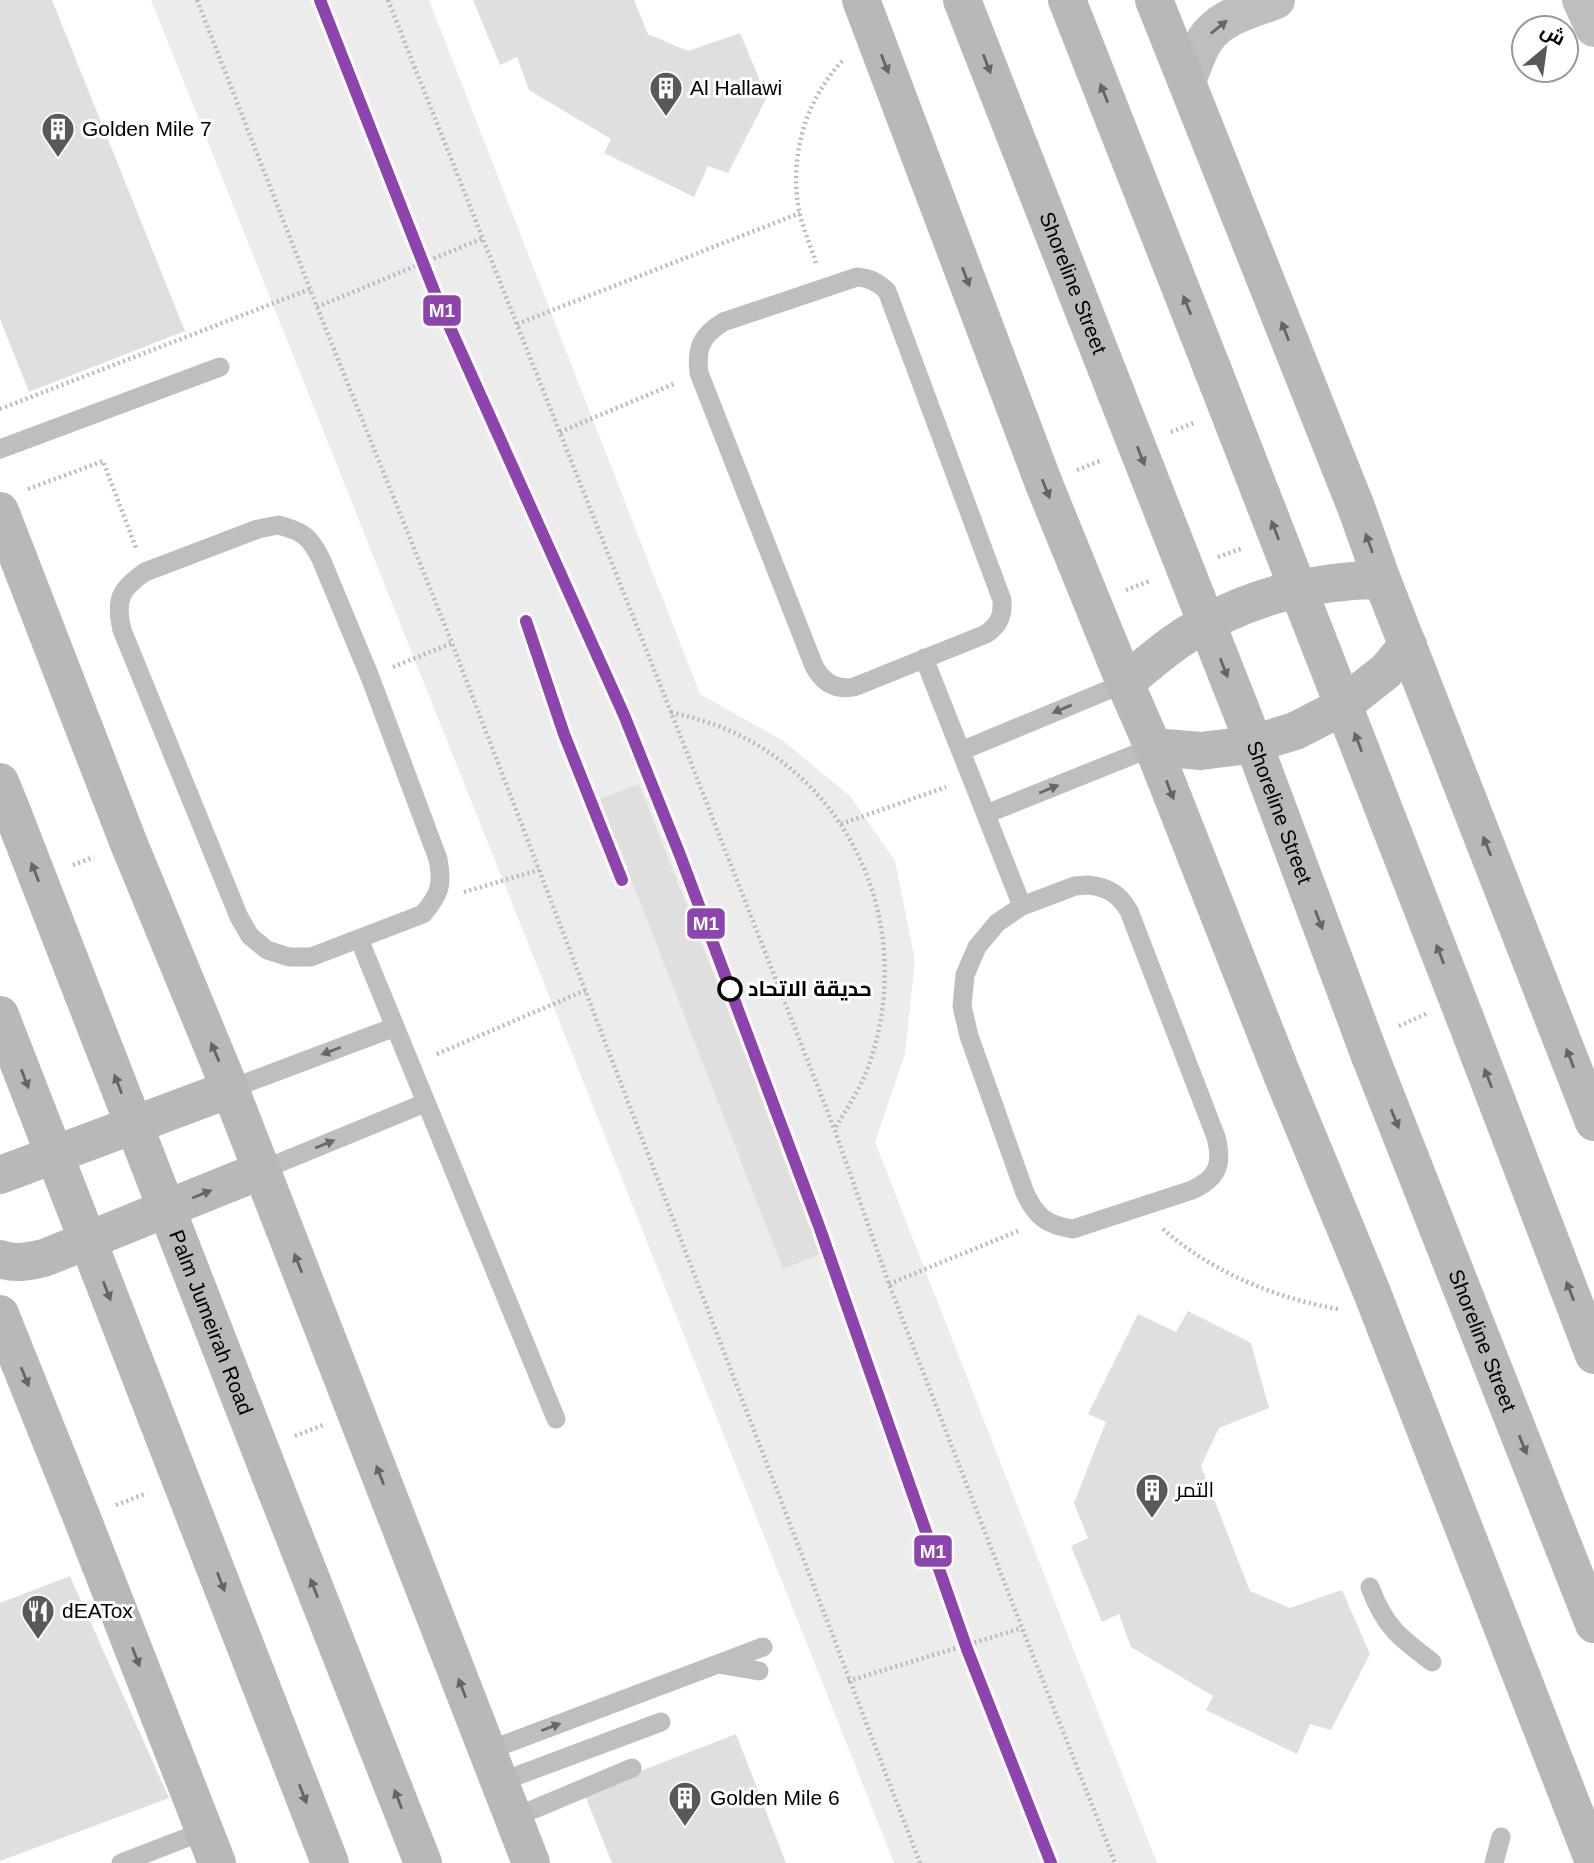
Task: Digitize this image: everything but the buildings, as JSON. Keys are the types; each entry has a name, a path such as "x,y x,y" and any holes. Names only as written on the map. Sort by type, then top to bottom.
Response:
{"street":[{"name":"Shoreline Street","path":"962,0 1244,718 1370,1056 1594,1624"},
{"path":"1067,0 1212,368 1449,1014 1594,1355"},
{"path":"1154,0 1356,508 1593,1118"},
{"path":"1187,81 1210,33 1231,18 1276,0"},
{"path":"1581,0 1594,29"},
{"path":"868,17 1039,471 1381,1315 1594,1862"},
{"path":"13,500 129,844 262,1170 531,1863"},
{"path":"1125,683 1156,656 1189,633 1262,598 1349,580 1382,580"},
{"path":"1153,747 1201,751 1249,745 1295,731 1338,709 1386,671 1408,645"},
{"name":"Palm Jumeirah Road","path":"5,796 423,1863"},
{"path":"0,1015 330,1863"},
{"path":"0,1175 230,1089"},
{"path":"0,1259 7,1262 26,1262 44,1258 262,1170"},
{"path":"0,1314 211,1847"}],"lane":[{"path":"857,276 878,283 887,291 1002,600 1001,620 986,634 855,687 845,688 835,687 819,675 814,666 699,373 697,358 701,343 710,330 723,322 824,287 857,276"},
{"path":"0,449 220,367"},
{"path":"278,525 297,529 312,542 370,677 438,859 442,880 436,899 423,914 311,957 289,957 267,950 250,936 239,916 122,630 118,613 121,596 131,582 145,572 258,529 278,525"},
{"path":"924,658 1023,906"},
{"path":"961,751 1125,683"},
{"path":"986,814 1153,747"},
{"path":"1075,886 1101,886 1113,891 1123,900 1129,911 1220,1153 1217,1169 1207,1183 1139,1207 1073,1230 1057,1227 1044,1220 1032,1208 969,1037 962,1006 965,975 977,947 996,923 1023,906 1075,886"},
{"path":"359,939 556,1419"},
{"path":"230,1089 395,1027"},
{"path":"262,1170 425,1103"},
{"path":"1370,1587 1380,1611 1394,1632 1432,1661"},
{"path":"493,1767 717,1664 762,1647"},
{"path":"717,1664 759,1671"},
{"path":"493,1767 661,1721"},
{"path":"513,1818 632,1768"},
{"path":"1494,1863 1500,1837"},
{"path":"121,1863 211,1847"}],"path":[{"path":"197,0 452,643 919,1863"},
{"path":"388,0 834,1128 889,1284 1115,1863"},
{"path":"824,287 800,213 796,184 797,154 804,125 815,98 831,73 851,51 868,17"},
{"path":"517,324 800,213"},
{"path":"317,307 483,238"},
{"path":"0,409 310,289"},
{"path":"560,432 699,373"},
{"path":"13,500 103,461 145,572"},
{"path":"1217,557 1255,544"},
{"path":"1092,602 1155,580"},
{"path":"370,677 452,643"},
{"path":"671,712 705,721 737,734 767,751 803,780 841,824 859,855 873,888 882,923 886,959 885,995 869,1065 834,1128"},
{"path":"841,824 972,778"},
{"path":"436,899 539,870"},
{"path":"410,1065 586,990"},
{"path":"1396,1027 1449,1014"},
{"path":"1139,1207 1203,1259 1240,1279 1317,1306 1344,1310"},
{"path":"889,1284 1044,1220"},
{"path":"291,1438 356,1412"},
{"path":"82,1518 147,1493"},
{"path":"848,1681 1022,1628"}],"shaded area":[{"path":"151,0 429,0 700,694 782,740 850,796 895,861 915,961 905,1054 875,1142 1157,1863 894,1863"}],"transit line":[{"name":"M1","path":"320,0 438,301 624,715 680,855 819,1226 967,1649 1051,1863"},
{"name":"M1","path":"526,621 564,734 622,880"}],"place":[{"name":"Al Hallawi","path":"666,118"},
{"name":"Golden Mile 7","path":"58,159"},
{"name":"حديقة الاتحاد","path":"730,989"},
{"name":"التمر","path":"1152,1520"},
{"name":"dEATox","path":"38,1641"},
{"name":"Golden Mile 6","path":"685,1828"}]}
